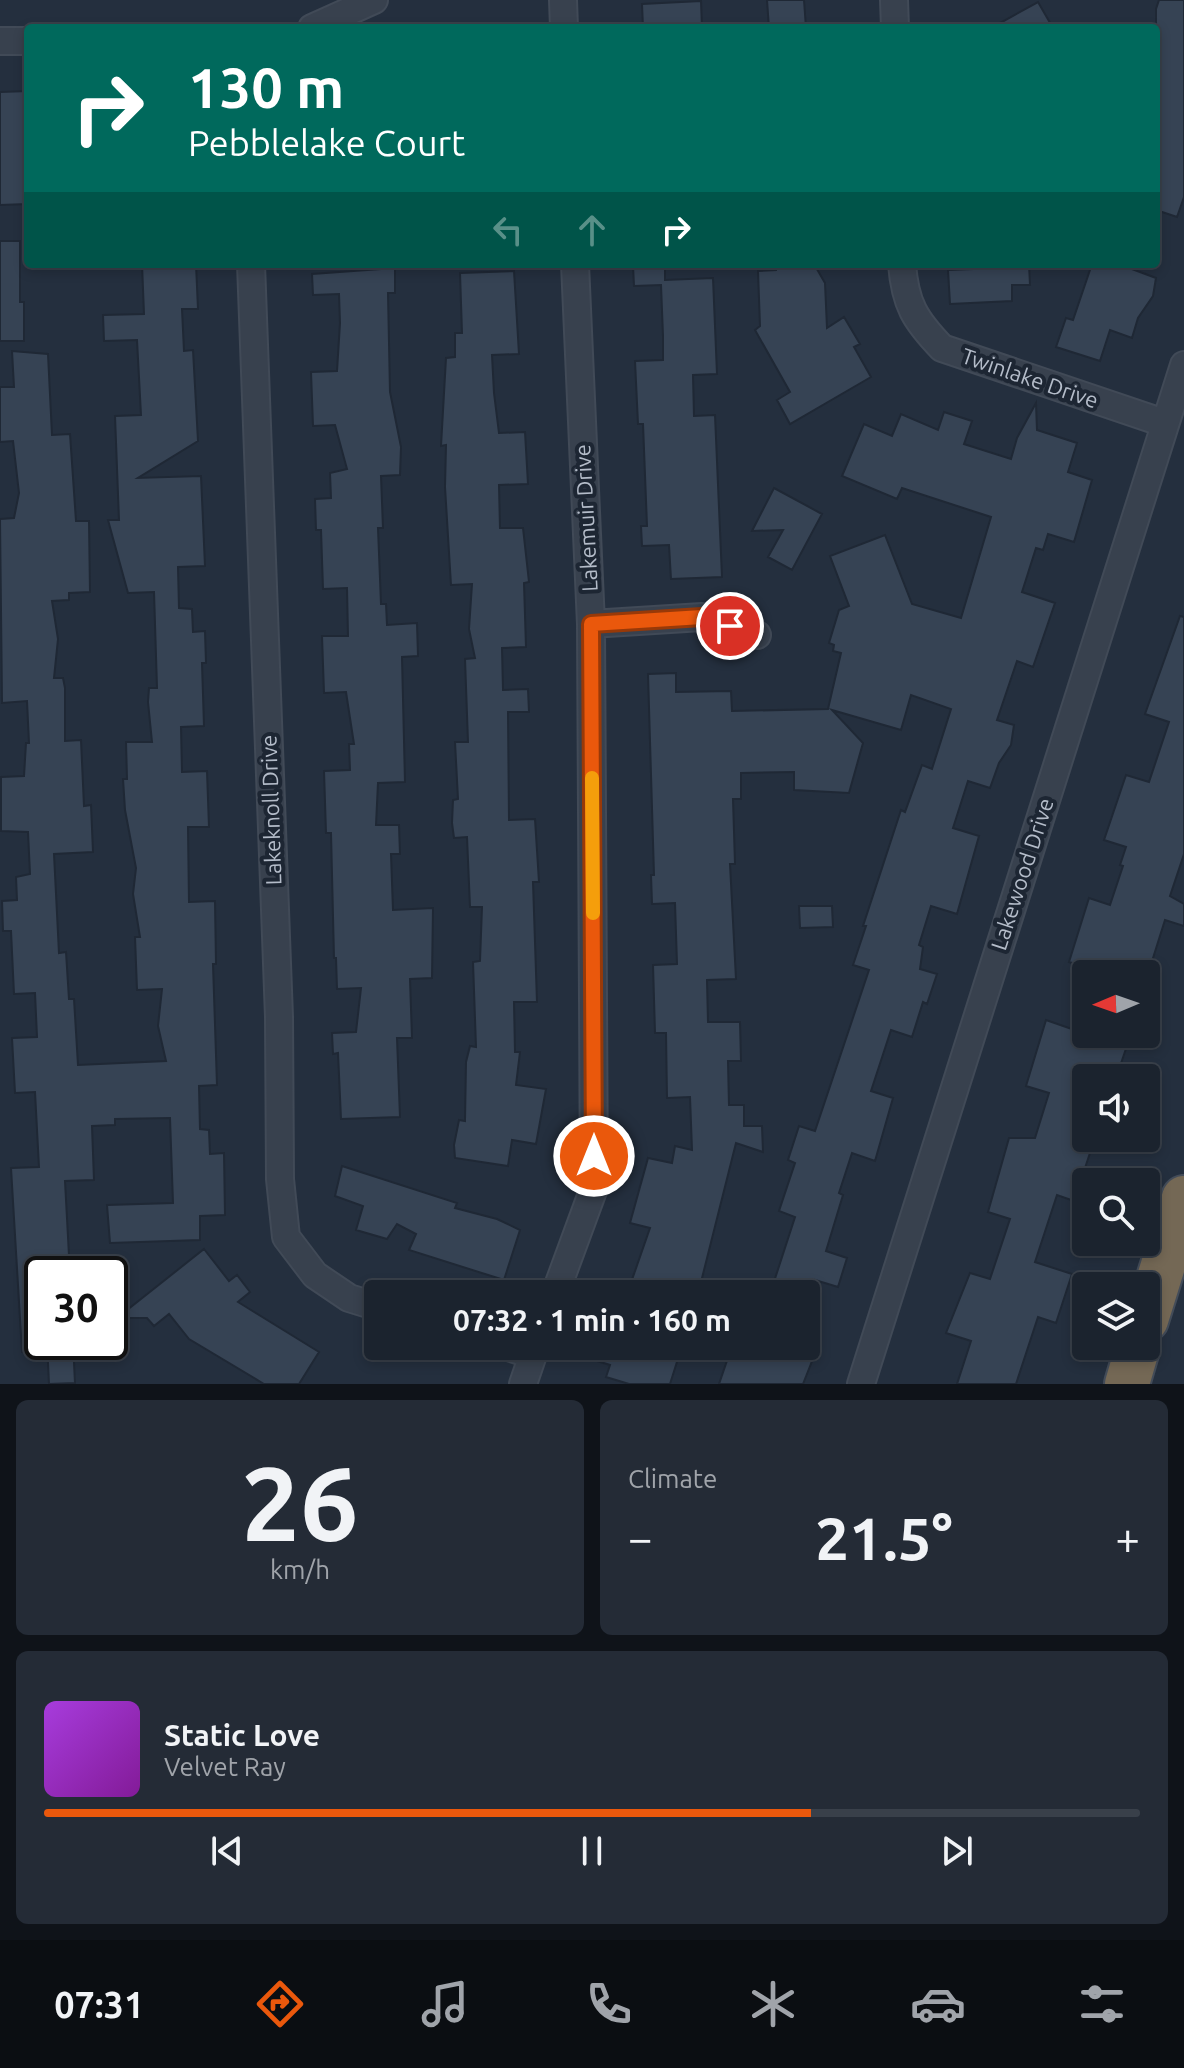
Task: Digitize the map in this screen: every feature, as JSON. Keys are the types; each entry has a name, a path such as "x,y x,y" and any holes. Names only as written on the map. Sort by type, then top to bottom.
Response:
{"highway":[{"path":"1160,1275 1184,1198"},
{"path":"1127,1384 1134,1360"}],"street":[{"path":"321,24 374,0"},
{"path":"563,0 564,24"},
{"path":"894,0 895,24"},
{"path":"0,41 24,41"},
{"name":"Lakeknoll Drive","path":"251,268 279,1017 280,1179 286,1237 315,1275 349,1298 364,1303"},
{"name":"Lakemuir Drive","path":"560,1280 594,1188 591,624 575,268"},
{"name":"Twinlake Drive","path":"902,268 904,293 919,324 942,348 1164,423"},
{"name":"Lakewood Drive","path":"861,1384 1184,365"},
{"path":"591,624 702,617 757,635"},
{"path":"523,1384 531,1360"}],"building":[{"path":"767,0 804,0 806,24 769,24"},
{"path":"1159,0 1184,0 1184,197 1177,217 1160,211 1160,24 1156,24"},
{"path":"701,1 702,24 643,24 642,4"},
{"path":"1038,2 1051,24 998,24"},
{"path":"24,91 24,204 0,205 0,92"},
{"path":"0,241 20,241 20,302 24,302 24,341 0,341"},
{"path":"142,268 196,268 198,309 182,309 184,351 193,350 198,441 138,478 201,476 205,566 178,567 179,608 192,609 193,632 205,631 206,663 202,663 204,726 181,727 182,772 207,771 209,827 188,827 189,902 215,901 216,964 213,964 217,1085 199,1086 200,1129 209,1130 210,1154 224,1153 225,1215 200,1216 200,1240 110,1243 107,1205 173,1203 170,1118 115,1119 115,1125 92,1126 94,1180 65,1181 69,1256 24,1256 22,1352 11,1168 39,1167 35,1092 15,1093 12,1038 37,1037 35,993 14,994 11,931 3,931 2,901 17,900 16,877 30,874 28,832 1,831 1,777 24,776 26,743 29,743 27,701 2,703 0,519 14,518 19,493 13,441 0,442 0,387 14,387 12,351 48,354 52,435 70,434 76,521 89,521 90,592 69,593 69,600 52,601 58,639 54,678 63,678 65,688 65,741 81,740 84,806 91,805 93,852 54,854 59,953 66,952 69,999 74,999 78,1065 166,1061 158,1026 162,989 137,990 135,937 140,937 133,894 136,868 125,810 123,779 127,779 126,742 152,742 148,702 149,688 157,688 154,592 128,593 108,520 119,520 115,416 141,415 137,340 104,341 103,315 144,314"},
{"path":"395,268 395,293 388,293 390,392 401,447 400,475 381,476 383,528 378,528 381,604 386,604 387,625 417,623 418,656 402,657 405,782 378,783 376,825 399,825 400,854 391,854 393,910 433,908 432,978 410,979 412,1038 397,1038 400,1117 341,1119 338,1053 333,1054 332,1033 356,1032 361,988 337,989 331,833 326,833 324,771 350,770 349,744 354,744 346,692 324,693 322,636 348,636 347,588 323,589 321,530 316,530 315,499 331,498 330,473 347,469 335,425 313,426 311,372 337,371 340,323 339,294 313,295 312,274"},
{"path":"633,268 665,268 665,280 713,278 717,374 693,375 694,416 715,415 722,577 671,579 669,545 642,546 641,526 647,526 643,424 638,424 635,361 663,360 663,336 661,285 634,286"},
{"path":"816,268 825,283 827,328 844,317 860,344 854,347 871,377 790,424 777,400 790,392 755,330 760,326 758,271"},
{"path":"1029,268 1030,285 1012,285 1012,301 950,304 948,270"},
{"path":"1091,268 1132,268 1156,278 1153,296 1138,318 1132,338 1110,330 1100,361 1056,347 1066,318 1073,320"},
{"path":"514,271 519,354 492,355 494,393 499,433 525,432 528,484 499,485 500,528 523,528 529,582 524,583 526,647 502,648 503,690 528,689 529,712 508,712 509,820 535,819 539,882 533,882 537,1002 514,1002 515,1052 520,1052 516,1085 546,1089 536,1144 512,1140 508,1166 455,1158 459,1120 465,1121 466,1062 470,1046 476,1047 473,962 480,961 482,907 470,907 467,837 454,838 452,823 453,800 458,799 455,742 468,742 465,659 475,658 469,629 472,584 451,585 445,487 446,445 441,446 446,358 455,357 455,333 462,333 460,273"},
{"path":"1036,403 1037,430 1077,443 1068,472 1092,480 1074,542 1048,534 1043,550 1036,548 1022,592 1055,603 1033,667 1017,661 997,720 1014,725 1011,745 999,763 990,788 968,781 953,828 979,836 957,914 931,906 919,945 923,947 920,969 937,974 927,1004 923,1002 912,1037 891,1030 871,1091 893,1098 875,1161 852,1153 839,1193 843,1195 826,1251 847,1258 838,1287 820,1280 775,1280 795,1217 779,1211 795,1163 788,1160 799,1126 815,1131 869,970 853,965 901,810 905,812 922,765 932,769 951,709 911,695 901,730 832,710 863,743 849,793 794,790 794,772 741,773 741,799 733,799 735,864 730,864 736,979 707,980 708,1022 740,1022 741,1061 728,1061 729,1105 744,1105 744,1126 762,1126 763,1152 736,1143 702,1280 632,1280 650,1228 630,1223 648,1158 672,1163 675,1146 692,1150 690,1097 667,1098 666,1033 655,1033 653,965 677,964 675,903 652,904 651,875 654,875 648,674 676,673 676,692 731,691 732,711 828,709 841,653 833,651 834,645 829,643 839,610 849,606 830,556 885,535 912,604 961,618 991,517 902,488 897,499 842,476 864,424 892,436 901,414 938,430 944,412 972,421 964,444 1011,459 1017,438"},
{"path":"774,488 822,514 792,570 768,557 783,530 752,531"},
{"path":"1180,616 1184,617 1184,854 1170,896 1184,904 1184,926 1165,920 1152,960 1072,960 1072,963 1069,962 1089,898 1110,905 1123,866 1120,865 1126,847 1104,840 1126,775 1149,782 1169,722 1145,714"},
{"path":"799,906 832,906 833,927 800,928"},
{"path":"1046,1020 1072,1029 1072,1048 1126,1048 1121,1064 1072,1064 1072,1152 1090,1152 1085,1168 1072,1168 1072,1200 1057,1195 1035,1262 1072,1274 1056,1323 1038,1317 1016,1384 957,1384 971,1341 946,1333 970,1273 990,1279 1010,1219 988,1212 1009,1138 1035,1138 1049,1093 1026,1086"},
{"path":"342,1166 457,1203 455,1208 497,1219 520,1230 504,1280 409,1250 416,1234 397,1224 387,1239 356,1230 363,1206 335,1196"},
{"path":"204,1249 229,1281 237,1275 250,1292 238,1302 319,1352 299,1384 264,1384 189,1339 169,1314 154,1326 147,1318 128,1318 128,1309"},
{"path":"48,1360 74,1360 75,1383 49,1384"},
{"path":"594,1360 678,1360 670,1384 629,1384 606,1377 610,1365"},
{"path":"727,1360 812,1360 803,1384 719,1384"}],"slow traffic":[{"path":"592,778 593,913"}],"route":[{"path":"594,1156 591,624 702,617 730,626"}]}
